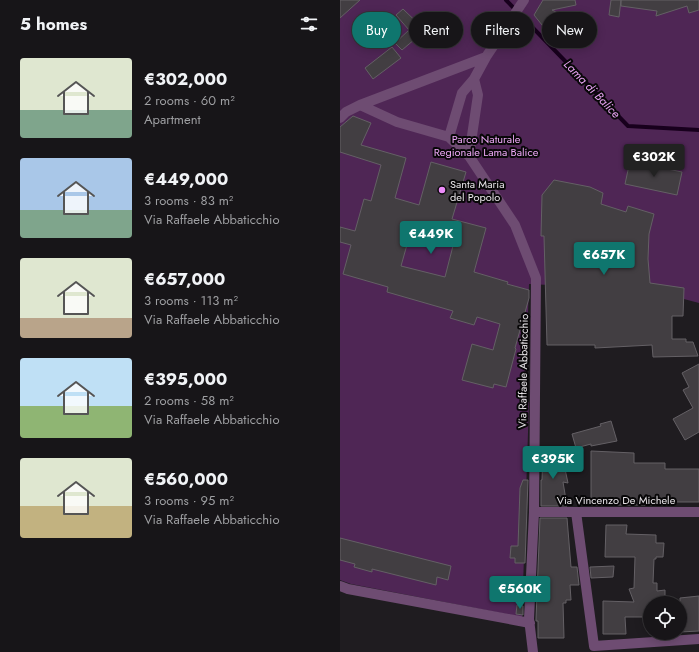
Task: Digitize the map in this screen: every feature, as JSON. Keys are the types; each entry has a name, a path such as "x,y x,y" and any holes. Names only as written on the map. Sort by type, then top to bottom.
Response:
{"street":[{"path":"360,105 397,122 448,137 462,93 474,79 486,57 524,0"},
{"path":"340,118 346,112 360,105 486,57"},
{"path":"469,156 478,95 474,79"},
{"name":"Via Raffaele Abbaticchio","path":"448,137 469,156 515,225 536,278 534,512 530,623 533,652"},
{"name":"Via Vincenzo De Michele","path":"534,512 699,512"},
{"path":"576,512 594,649 699,639"},
{"path":"340,586 348,589 530,623"}],"green space":[{"name":"Parco Naturale Regionale Lama Balice","path":"340,0 699,0 699,303 650,290 529,284 525,401 529,402 522,617 351,584 340,580"}],"building":[{"path":"340,0 360,0 340,18"},
{"path":"543,0 575,0 576,5 552,10 556,12 542,12 542,25 534,15"},
{"path":"611,0 621,0 619,17 609,15"},
{"path":"621,0 699,0 699,10 689,13 687,6 656,16 657,11 621,6"},
{"path":"403,9 409,15 409,30 401,21 401,12 400,12"},
{"path":"409,30 409,44 402,50 400,48 401,37"},
{"path":"391,48 393,48 401,58 373,79 365,68"},
{"path":"353,116 371,123 361,145 406,158 395,198 419,205 431,162 466,172 452,219 486,228 474,272 529,290 529,298 506,387 494,384 493,388 462,380 472,344 493,350 500,324 477,317 474,325 450,318 453,311 387,292 388,287 343,274 351,245 340,242 340,227 355,231 364,199 371,201 381,165 340,152 340,127","holes":["412,227 455,238 445,277 401,266"]},
{"path":"630,161 682,172 677,195 625,184"},
{"path":"554,180 590,187 603,193 601,204 626,212 628,206 654,214 649,234 648,259 650,283 684,288 683,316 672,316 672,339 686,339 686,342 693,342 698,356 653,357 652,345 595,348 595,345 547,345 544,236 541,236 542,195"},
{"path":"699,364 699,432 685,440 673,419 693,408 683,390 689,387 682,373"},
{"path":"611,421 617,441 591,446 591,444 576,448 572,434 601,426 600,424"},
{"path":"561,450 568,483 563,482 567,506 541,506 543,451"},
{"path":"591,451 634,453 634,463 665,463 665,469 699,469 699,502 668,502 668,505 591,505"},
{"path":"523,480 528,480 525,563 515,563 515,558 510,558 511,546 518,546 520,488"},
{"path":"540,518 567,518 571,567 577,567 579,585 570,585 571,600 566,600 566,603 563,603 564,638 538,638 538,621 536,621 536,619"},
{"path":"606,525 627,525 626,534 656,535 656,543 664,543 663,557 656,557 656,559 654,559 653,583 657,583 657,591 665,590 665,596 643,596 643,617 625,617 626,634 603,634 603,601 634,602 629,589 634,588 635,557 605,557"},
{"path":"340,538 451,566 448,580 437,577 436,585 372,569 372,572 354,567 355,564 340,560"},
{"path":"614,566 613,577 591,578 590,567"},
{"path":"699,596 699,631 687,632 687,597"},
{"path":"517,605 523,606 523,615 516,614"}],"waterway":[{"name":"Lama di Balice","path":"506,0 628,126 699,130"}],"place":[{"name":"Santa Maria del Popolo","path":"442,190"}]}
